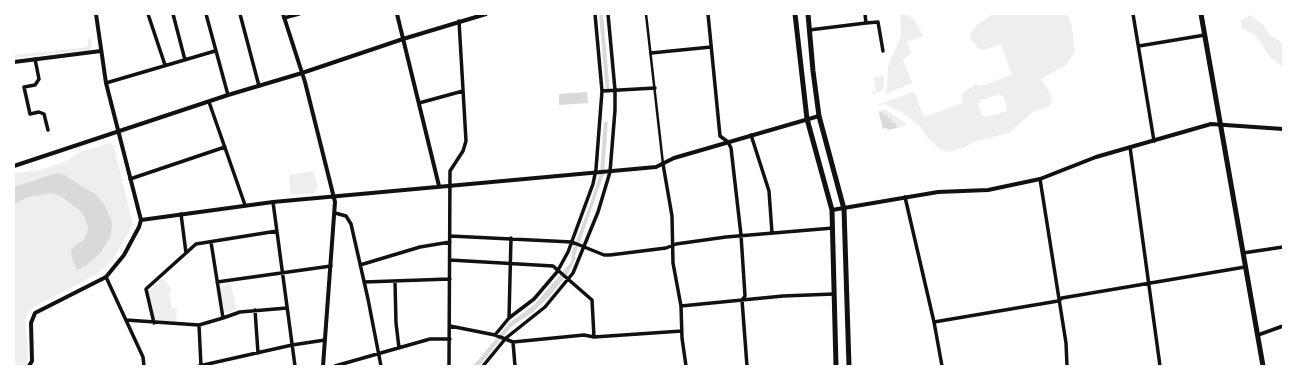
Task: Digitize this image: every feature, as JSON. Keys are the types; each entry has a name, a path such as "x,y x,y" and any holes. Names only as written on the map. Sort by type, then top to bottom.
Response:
{"main road":[{"path":"795,14 807,119 832,210 836,366"},
{"path":"808,14 819,116 844,209 849,366"},
{"path":"1201,14 1263,366"}],"street":[{"path":"29,366 32,354 31,323 35,313 106,277 124,255 140,227 141,220 106,83 96,14"},
{"path":"148,14 165,65"},
{"path":"173,14 185,60"},
{"path":"206,14 228,95"},
{"path":"240,14 259,86"},
{"path":"299,14 283,16 302,74 334,196 335,213 323,366"},
{"path":"397,14 439,186"},
{"path":"14,166 228,95 302,74 403,39 486,14"},
{"path":"495,335 509,318 534,299 558,273 572,242 596,174 603,91 595,14"},
{"path":"483,366 506,338 545,307 576,268 598,212 607,173 613,90 608,14"},
{"path":"646,14 663,164 672,216 674,270 681,306 686,366"},
{"path":"708,14 720,136 728,142 731,148 741,235 745,296 742,300 747,366"},
{"path":"865,14 866,23"},
{"path":"1133,14 1154,141"},
{"path":"450,366 450,171 463,151 466,141 459,22"},
{"path":"809,30 878,22 883,51"},
{"path":"1139,46 1204,35"},
{"path":"651,53 711,47"},
{"path":"14,62 101,50"},
{"path":"106,83 215,51"},
{"path":"35,59 39,80 35,85 24,87 30,114 39,112 44,114 48,130"},
{"path":"603,91 655,88"},
{"path":"419,103 463,91"},
{"path":"209,102 245,205"},
{"path":"141,220 273,202 439,186 607,173 656,167 674,158 819,116"},
{"path":"832,210 938,192 988,190 1040,179 1096,157 1211,124 1283,129"},
{"path":"751,135 769,191 772,233"},
{"path":"130,179 225,147"},
{"path":"1130,148 1160,366"},
{"path":"1040,179 1058,301 1066,343 1067,366"},
{"path":"905,197 934,322 942,366"},
{"path":"273,202 295,366"},
{"path":"335,213 349,219 364,282 381,366"},
{"path":"181,214 186,253"},
{"path":"450,236 572,242 604,255 610,255 666,248 672,245 741,235 833,228"},
{"path":"154,322 146,289 196,244 277,231"},
{"path":"509,318 511,238"},
{"path":"211,242 222,318"},
{"path":"360,265 420,247 450,242"},
{"path":"1243,253 1283,247"},
{"path":"450,260 553,266 558,273 592,300 594,337"},
{"path":"217,282 331,266"},
{"path":"934,322 1058,301 1062,298 1245,267"},
{"path":"106,277 143,357 144,366"},
{"path":"364,282 450,279"},
{"path":"395,282 396,323 399,348"},
{"path":"681,306 742,300 834,294"},
{"path":"126,320 199,325 240,312 287,308"},
{"path":"255,310 258,352"},
{"path":"199,325 200,366 258,352 324,340"},
{"path":"450,326 495,335 513,342 584,335 594,337 682,332"},
{"path":"1258,335 1283,326"},
{"path":"335,366 430,339 450,339"},
{"path":"513,342 515,366"}],"shaded area":[{"path":"599,14 603,14 610,93 604,174 575,256 576,258 568,274 549,297 532,313 512,326 479,366 473,366 510,322 534,305 571,262 572,251 600,173 606,93"},
{"path":"900,14 909,14 910,18 914,19 923,35 922,37 907,42 911,54 903,60 912,83 874,99 885,94 887,91 888,66 901,36"},
{"path":"993,14 1068,14 1072,28 1075,52 1066,65 1041,79 1052,97 1050,106 1033,112 1009,133 973,142 965,147 951,152 941,150 927,137 921,127 903,113 885,104 877,105 913,92 915,93 923,115 926,116 963,103 961,95 975,84 981,86 1012,75 1001,44 984,50 979,49 971,39 970,34 976,26","holes":["1000,94 1004,97 1007,109 1005,112 986,117 982,115 978,104 981,100"]},
{"path":"1251,15 1263,25 1269,34 1283,44 1283,67 1272,59 1255,35 1242,28 1241,20"},
{"path":"88,39 91,39 92,47 90,50 14,58 14,55 88,47"},
{"path":"884,76 883,90 872,94 872,92 876,91 874,77"},
{"path":"587,92 588,103 559,105 559,94"},
{"path":"885,109 907,125 897,128 895,122 892,123 884,116 883,112 879,113 878,111"},
{"path":"883,112 884,116 887,115 888,119 891,118 892,123 895,122 897,128 888,130 887,128 883,129 879,113"},
{"path":"110,143 114,146 133,225 111,262 94,276 34,307 27,314 25,322 28,354 27,364 25,366 14,366 14,173 40,170 67,161 77,153"},
{"path":"313,171 318,186 314,193 291,195 289,175"},
{"path":"57,173 62,174 95,194 105,206 112,223 111,235 101,252 87,265 77,270 71,251 76,245 83,241 87,234 88,226 80,211 61,196 51,193 28,197 14,204 14,187"},
{"path":"163,278 171,289 171,292 169,293 172,309 177,309 176,322 155,320 149,294 150,290"},
{"path":"231,284 237,309 225,314 220,287"}],"pier":[{"path":"612,93 609,122 602,122 604,94"}]}
